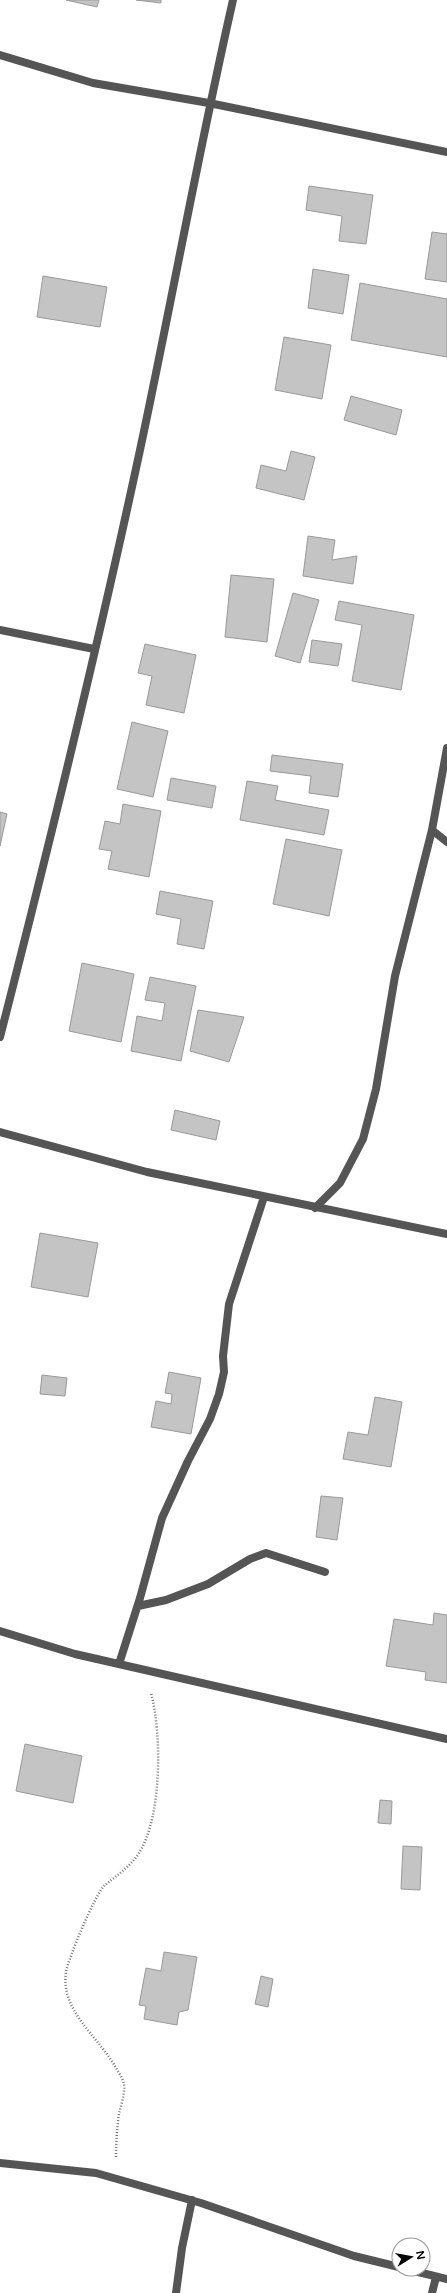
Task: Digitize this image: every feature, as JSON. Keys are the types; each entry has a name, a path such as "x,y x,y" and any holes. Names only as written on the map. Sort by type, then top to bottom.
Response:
{"street":[{"path":"0,1037 43,869 140,450 209,103 233,0"},
{"path":"0,55 93,83 209,103 447,152"},
{"path":"0,630 94,649"},
{"path":"315,1208 340,1183 363,1139 376,1089 395,976 432,830 447,748"},
{"path":"432,830 447,842"},
{"path":"0,1132 147,1172 315,1208 447,1234"},
{"path":"119,1664 138,1606 162,1518 188,1461 210,1419 219,1394 224,1372 223,1356 229,1304 264,1197"},
{"path":"138,1606 166,1600 208,1584 250,1559 266,1553 325,1572"},
{"path":"0,1631 75,1654 447,1739"},
{"path":"0,2163 96,2173 192,2200 354,2256 391,2265"},
{"path":"176,2293 182,2248 192,2200"},
{"path":"431,2276 447,2279"},
{"path":"432,2293 436,2277"}],"path":[{"path":"117,2179 116,2140 124,2084 111,2059 78,2018 66,1992 65,1983 66,1970 92,1904 103,1887 118,1876 139,1853 150,1822 157,1786 158,1736 153,1699 145,1670"}],"building":[{"path":"66,0 99,0 97,7"},
{"path":"136,0 161,0 161,3"},
{"path":"309,186 373,195 366,244 339,241 342,216 306,210"},
{"path":"432,232 447,234 447,282 425,279"},
{"path":"313,269 349,275 343,314 308,308"},
{"path":"43,276 107,287 100,327 37,317"},
{"path":"360,283 447,299 447,357 351,340"},
{"path":"284,337 331,345 322,399 275,390"},
{"path":"351,396 402,410 396,435 344,420"},
{"path":"291,451 315,457 304,500 256,488 261,465 286,471"},
{"path":"308,536 335,540 332,560 357,556 353,584 303,576"},
{"path":"231,575 274,579 267,642 225,637"},
{"path":"293,593 319,600 300,663 275,656"},
{"path":"339,601 414,615 401,690 352,681 362,625 335,620"},
{"path":"312,640 342,644 338,666 309,662"},
{"path":"145,644 196,655 184,713 146,705 152,676 138,673"},
{"path":"132,722 168,731 153,797 117,789"},
{"path":"272,755 343,764 338,797 309,793 311,776 270,771"},
{"path":"171,778 216,786 212,808 167,800"},
{"path":"247,781 278,786 275,800 329,810 324,835 240,820"},
{"path":"123,804 161,811 149,877 108,869 112,851 99,849 105,821 120,824"},
{"path":"0,812 7,814 0,846"},
{"path":"286,839 342,850 329,916 273,904"},
{"path":"160,891 213,901 204,949 177,944 181,919 156,914"},
{"path":"82,963 134,974 121,1042 69,1031"},
{"path":"150,977 196,986 181,1061 131,1051 137,1016 162,1021 165,1003 145,1000"},
{"path":"198,1010 244,1017 229,1062 190,1051"},
{"path":"175,1110 220,1121 216,1140 171,1130"},
{"path":"40,1233 98,1243 88,1297 31,1287"},
{"path":"169,1372 201,1378 191,1434 151,1427 156,1401 171,1404 172,1394 165,1393"},
{"path":"42,1375 67,1378 65,1396 40,1394"},
{"path":"375,1397 402,1402 391,1467 343,1459 348,1432 368,1435"},
{"path":"321,1496 343,1498 337,1540 316,1537"},
{"path":"434,1613 447,1615 447,1683 425,1680 426,1672 386,1666 394,1619 433,1625"},
{"path":"25,1744 82,1756 73,1803 16,1791"},
{"path":"380,1800 392,1801 391,1824 378,1823"},
{"path":"403,1846 422,1847 420,1890 401,1889"},
{"path":"164,1952 197,1957 188,2010 179,2012 177,2025 144,2019 146,2006 139,2005 146,1968 161,1971"},
{"path":"261,1976 273,1979 268,2007 255,2004"}]}
